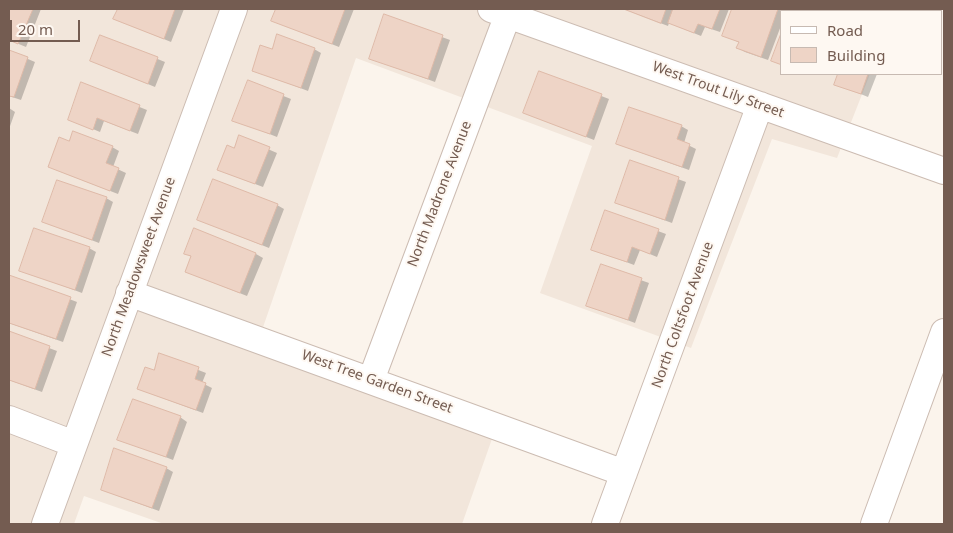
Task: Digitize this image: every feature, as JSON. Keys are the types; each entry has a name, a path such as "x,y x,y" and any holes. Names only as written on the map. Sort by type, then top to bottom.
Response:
{"street":[{"name":"North Meadowsweet Avenue","path":"45,524 234,9"},
{"name":"West Trout Lily Street","path":"503,11 944,170"},
{"name":"North Madrone Avenue","path":"371,380 503,11"},
{"name":"North Coltsfoot Avenue","path":"605,524 760,105"},
{"name":"West Tree Garden Street","path":"129,293 624,473"},
{"path":"874,524 944,332"},
{"path":"9,420 74,444"}],"shaded area":[{"path":"9,9 895,9 780,10 780,75 870,75 837,158 772,139 691,348 540,293 592,146 356,58 261,333 499,419 462,524 164,524 84,496 74,524 9,524"}],"building":[{"path":"9,9 33,9 18,44 9,40"},
{"path":"118,9 175,9 164,39 113,19"},
{"path":"276,9 345,9 332,44 271,21"},
{"path":"624,9 666,9 661,23"},
{"path":"673,9 720,9 712,29 698,24 694,33 668,23"},
{"path":"732,9 778,9 761,57 736,48 739,42 722,36"},
{"path":"813,9 816,10 790,10"},
{"path":"384,14 443,35 428,79 369,59"},
{"path":"277,34 315,48 301,88 252,71 260,45 272,49"},
{"path":"100,35 158,57 148,84 90,61"},
{"path":"780,36 780,64 771,61"},
{"path":"9,50 28,57 14,97 9,96"},
{"path":"539,71 602,94 586,137 523,113"},
{"path":"838,75 868,75 861,94 834,85"},
{"path":"248,80 284,94 270,134 232,121"},
{"path":"81,82 140,105 130,131 97,118 93,130 68,120"},
{"path":"629,107 682,125 677,139 690,144 682,167 616,144"},
{"path":"73,131 113,146 106,163 119,168 110,191 48,167 59,137 69,141"},
{"path":"239,135 270,147 255,184 217,170 227,145 234,148"},
{"path":"630,160 679,177 665,220 615,203"},
{"path":"213,179 278,204 262,245 197,220"},
{"path":"57,180 107,197 92,240 42,222"},
{"path":"605,210 659,229 650,254 632,247 627,262 591,250"},
{"path":"34,228 90,247 75,290 19,271"},
{"path":"194,228 256,253 240,293 185,272 191,256 184,254"},
{"path":"601,264 642,278 628,320 586,306"},
{"path":"9,275 71,297 56,339 9,323"},
{"path":"9,331 50,346 35,389 9,380"},
{"path":"159,353 199,367 195,379 206,383 196,410 137,389 145,367 154,370"},
{"path":"133,399 181,416 166,457 117,440"},
{"path":"114,448 167,467 152,508 101,490"}]}
